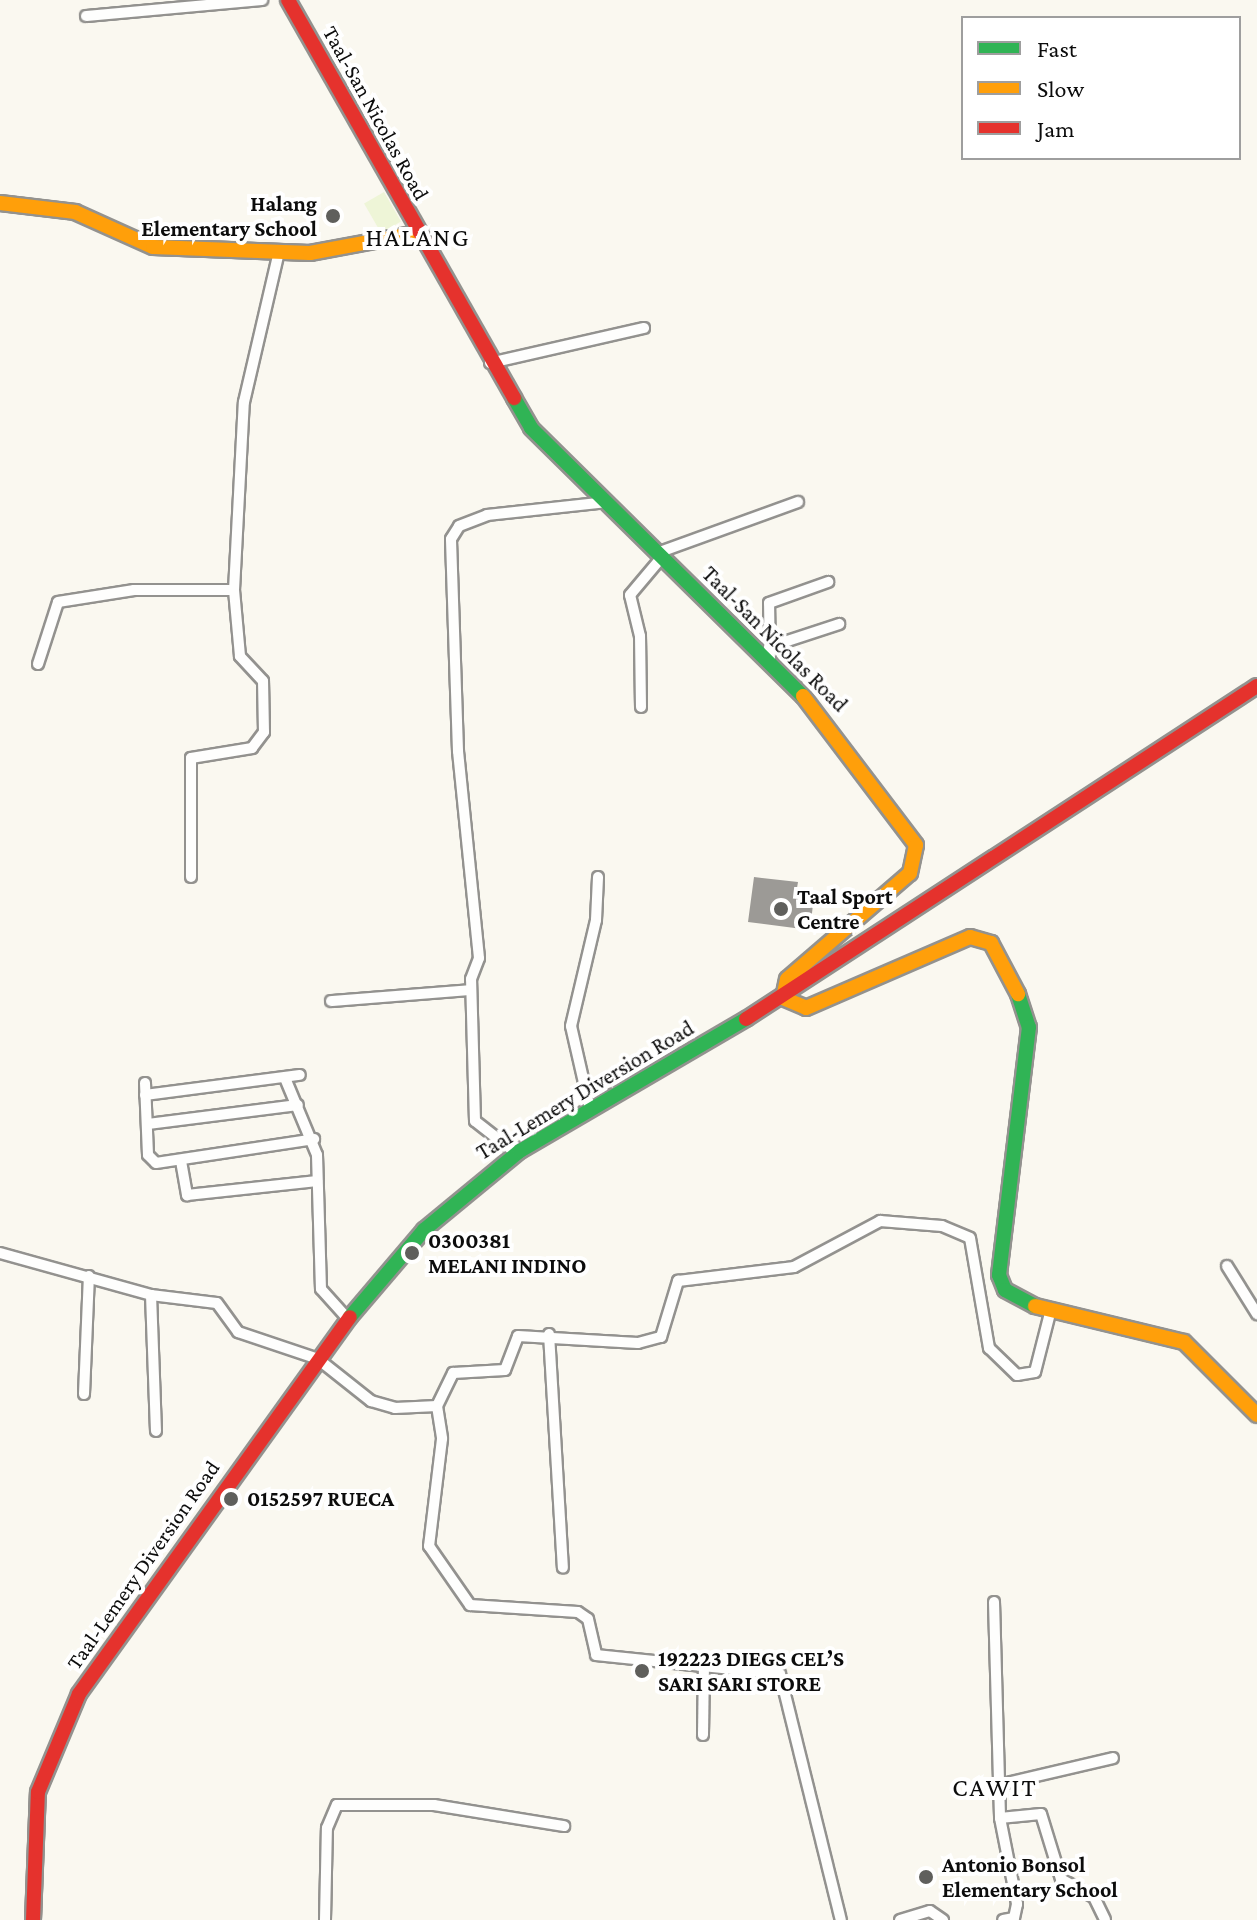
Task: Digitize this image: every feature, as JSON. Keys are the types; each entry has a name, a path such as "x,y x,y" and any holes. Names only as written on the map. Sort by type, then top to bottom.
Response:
{"main road":[{"name":"Taal-San Nicolas Road","path":"288,0 490,363 531,428 828,721 918,852 910,873 787,979 783,998"},
{"path":"0,203 75,212 153,247 279,252 418,233"},
{"name":"Taal-Lemery Diversion Road","path":"33,1920 38,1792 65,1719 318,1359 348,1319 445,1209 516,1153 783,998 1257,686"},
{"path":"783,998 806,1008 970,937 991,943 1009,967 1029,1027 999,1275 1005,1290 1051,1309 1184,1342 1257,1415"}],"street":[{"path":"86,16 262,0"},
{"path":"191,877 191,758 252,748 264,732 263,681 240,656 234,590 244,402 279,252"},
{"path":"490,363 644,328"},
{"path":"516,1153 475,1121 471,990 479,958 458,751 451,539 459,526 487,515 607,502"},
{"path":"641,707 640,636 630,595 660,555 798,502"},
{"path":"770,666 769,603 828,582"},
{"path":"38,664 58,602 134,590 234,590"},
{"path":"769,647 839,624"},
{"path":"590,1109 571,1026 596,920 598,877"},
{"path":"331,1001 471,990"},
{"path":"208,1073 210,1087"},
{"path":"145,1095 300,1075"},
{"path":"285,1078 314,1139 321,1289 348,1319"},
{"path":"145,1083 153,1162 181,1161 314,1139"},
{"path":"148,1124 298,1105"},
{"path":"181,1161 187,1195 317,1181"},
{"path":"841,1920 780,1674 704,1663 596,1655 588,1619 561,1605 463,1601 429,1546 442,1439 437,1406 453,1373 505,1370 518,1336 549,1334 638,1343 661,1337 678,1281 794,1267 880,1221 942,1226 970,1238 989,1348 1017,1375 1035,1372 1051,1309"},
{"path":"0,1253 151,1295 217,1303 238,1332 318,1359 371,1401 395,1408 437,1406"},
{"path":"1227,1266 1257,1314"},
{"path":"84,1394 89,1276"},
{"path":"151,1295 156,1431"},
{"path":"549,1334 563,1568"},
{"path":"994,1602 1000,1818 1017,1904 1014,1918 1003,1920"},
{"path":"703,1735 704,1663"},
{"path":"998,1785 1113,1758"},
{"path":"325,1920 327,1828 337,1805 434,1805 564,1826"},
{"path":"1000,1818 1041,1814 1061,1879 1094,1897 1105,1920"},
{"path":"900,1920 930,1911 943,1920"}],"green space":[{"path":"384,192 401,221 381,233 364,203"}],"building":[{"name":"Taal Sport Centre","path":"754,877 798,882 796,894 814,896 810,930 748,922"}],"traffic: fast":[{"path":"514,398 531,428 803,696"},
{"path":"1018,994 1029,1027 999,1275 1005,1290 1035,1306"},
{"path":"350,1317 424,1230 520,1151 746,1019"}],"traffic: slow":[{"path":"0,203 75,212 153,247 310,253 418,233"},
{"path":"803,696 916,845 910,873 787,979 783,998 806,1008 970,937 991,943 1018,994"},
{"path":"1035,1306 1184,1342 1257,1415"}],"traffic: jam":[{"path":"288,0 514,398"},
{"path":"746,1019 1257,686"},
{"path":"33,1920 38,1792 79,1694 350,1317"}],"place":[{"name":"Halang Elementary School","path":"333,216"},
{"name":"Taal Sport Centre","path":"781,909"},
{"name":"0300381 MELANI INDINO","path":"412,1253"},
{"name":"0152597 RUECA","path":"231,1499"},
{"name":"192223 DIEGS CEL’S SARI SARI STORE","path":"642,1671"},
{"name":"Antonio Bonsol Elementary School","path":"926,1877"}],"district":[{"name":"HALANG","path":"418,238"},
{"name":"CAWIT","path":"995,1788"}]}
